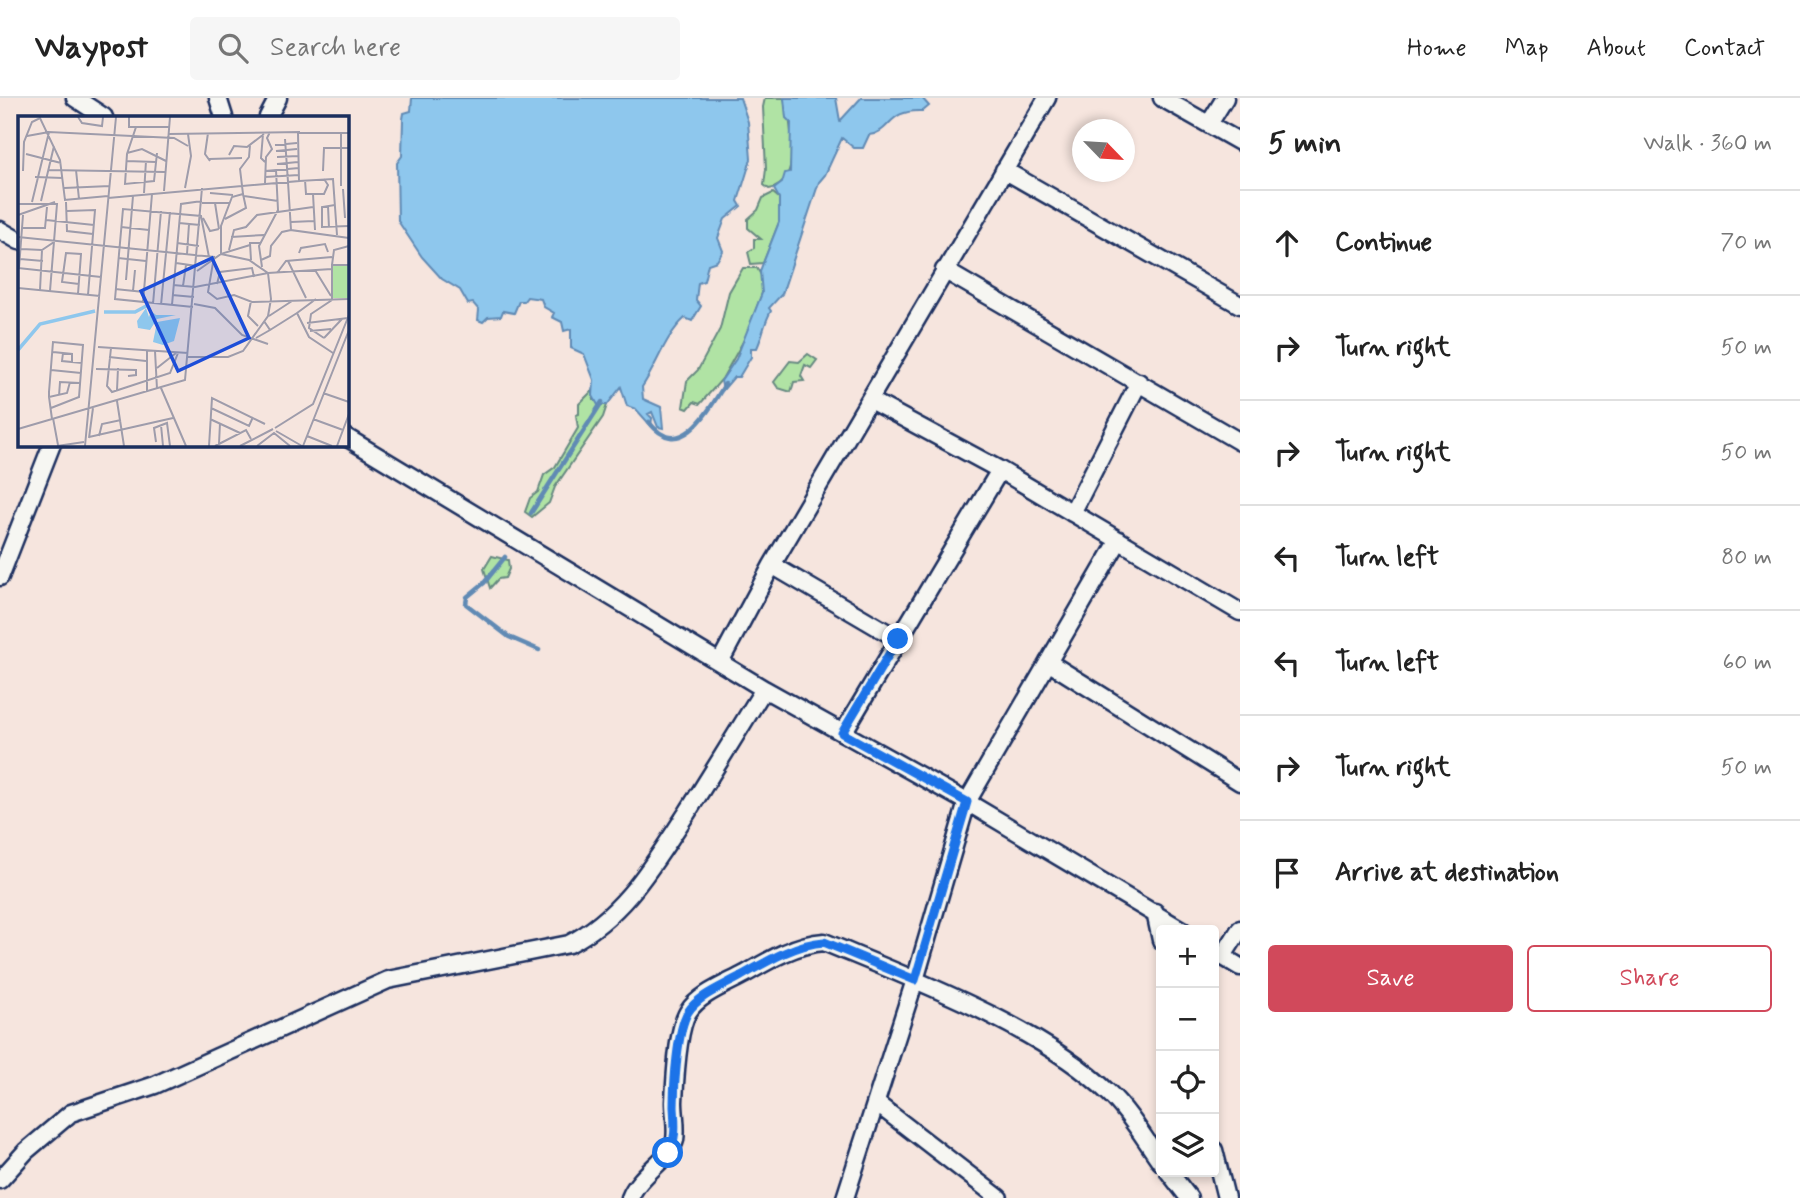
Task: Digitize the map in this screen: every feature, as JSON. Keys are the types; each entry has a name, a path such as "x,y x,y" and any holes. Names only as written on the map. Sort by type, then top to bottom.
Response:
{"street":[{"path":"218,98 224,116"},
{"path":"269,116 278,98"},
{"path":"720,662 772,565 1047,98"},
{"path":"1162,98 1240,142"},
{"path":"1209,124 1225,98"},
{"path":"80,107 102,116"},
{"path":"1004,170 1240,305"},
{"path":"944,270 1240,442"},
{"path":"1072,513 1139,382"},
{"path":"870,400 1000,470 1240,612"},
{"path":"348,439 764,689 967,802 1174,925"},
{"path":"0,577 51,446"},
{"path":"842,733 1000,470"},
{"path":"845,1198 915,980 967,802 1119,540"},
{"path":"772,565 898,639"},
{"path":"1048,662 1240,782"},
{"path":"0,1180 26,1151 71,1113 155,1085 388,980 557,947 586,935 617,909 644,879 764,689"},
{"path":"1155,912 1158,925"},
{"path":"1219,952 1240,929"},
{"path":"629,1198 641,1177 673,1146 681,1038 688,1013 700,999 761,965 811,943 824,942 915,980 1021,1032 1091,1077 1113,1097 1156,1155"},
{"path":"1219,954 1240,967"},
{"path":"876,1103 999,1198"},
{"path":"1219,1170 1226,1198"},
{"path":"1172,1177 1189,1198"}],"green space":[{"path":"765,98 784,98 792,150 787,176 780,185 769,189 764,185"},
{"path":"773,193 779,198 779,222 763,263 751,264 748,252 754,248 754,239 761,239 748,228 748,219 758,210 763,198"},
{"path":"743,268 757,268 762,277 762,293 745,338 722,379 700,404 694,402 688,409 683,407 687,381 698,370 720,329 729,292"},
{"path":"808,354 817,360 811,368 805,365 801,376 804,381 794,382 791,392 778,388 774,382 790,361 799,362"},
{"path":"592,391 594,400 607,405 603,417 555,487 549,503 532,517 525,512 530,498 538,492 544,475 555,467 578,428 576,415 579,414 579,404"},
{"path":"492,556 508,560 509,569 505,578 498,579 490,588 484,569"}],"water":[{"path":"412,98 740,98 748,122 751,159 738,201 741,206 725,219 718,238 723,251 717,261 708,264 704,281 698,283 696,300 701,306 692,321 685,318 672,333 642,387 643,399 661,407 663,428 658,427 652,412 648,414 652,418 651,426 636,409 627,406 621,387 607,405 598,405 593,396 594,380 584,354 571,348 571,329 564,331 562,322 552,317 554,313 544,307 541,299 527,297 524,301 519,301 514,313 503,311 501,316 488,317 483,322 478,320 479,310 473,303 468,304 460,290 442,279 422,257 398,221 397,163 402,156 404,113 411,111"},
{"path":"784,98 836,98 840,121 861,98 922,98 929,106 923,111 911,111 896,117 882,130 869,135 863,148 854,148 842,138 819,182 782,294 769,308 771,311 757,348 751,348 751,357 739,377 734,377 723,390 721,381 736,359 762,293 760,271 779,222 779,198 774,189 782,183 785,173 790,172 791,123 786,118"}],"waterway":[{"path":"649,422 661,433 672,437 683,435 703,418 725,384"},
{"path":"531,513 602,402"},
{"path":"505,557 484,583 467,597 466,604 509,637 539,650"}],"route":[{"path":"668,1153 675,1138 674,1100 681,1038 688,1013 700,999 761,965 811,943 824,942 915,980 967,802 842,733 898,639"}]}
